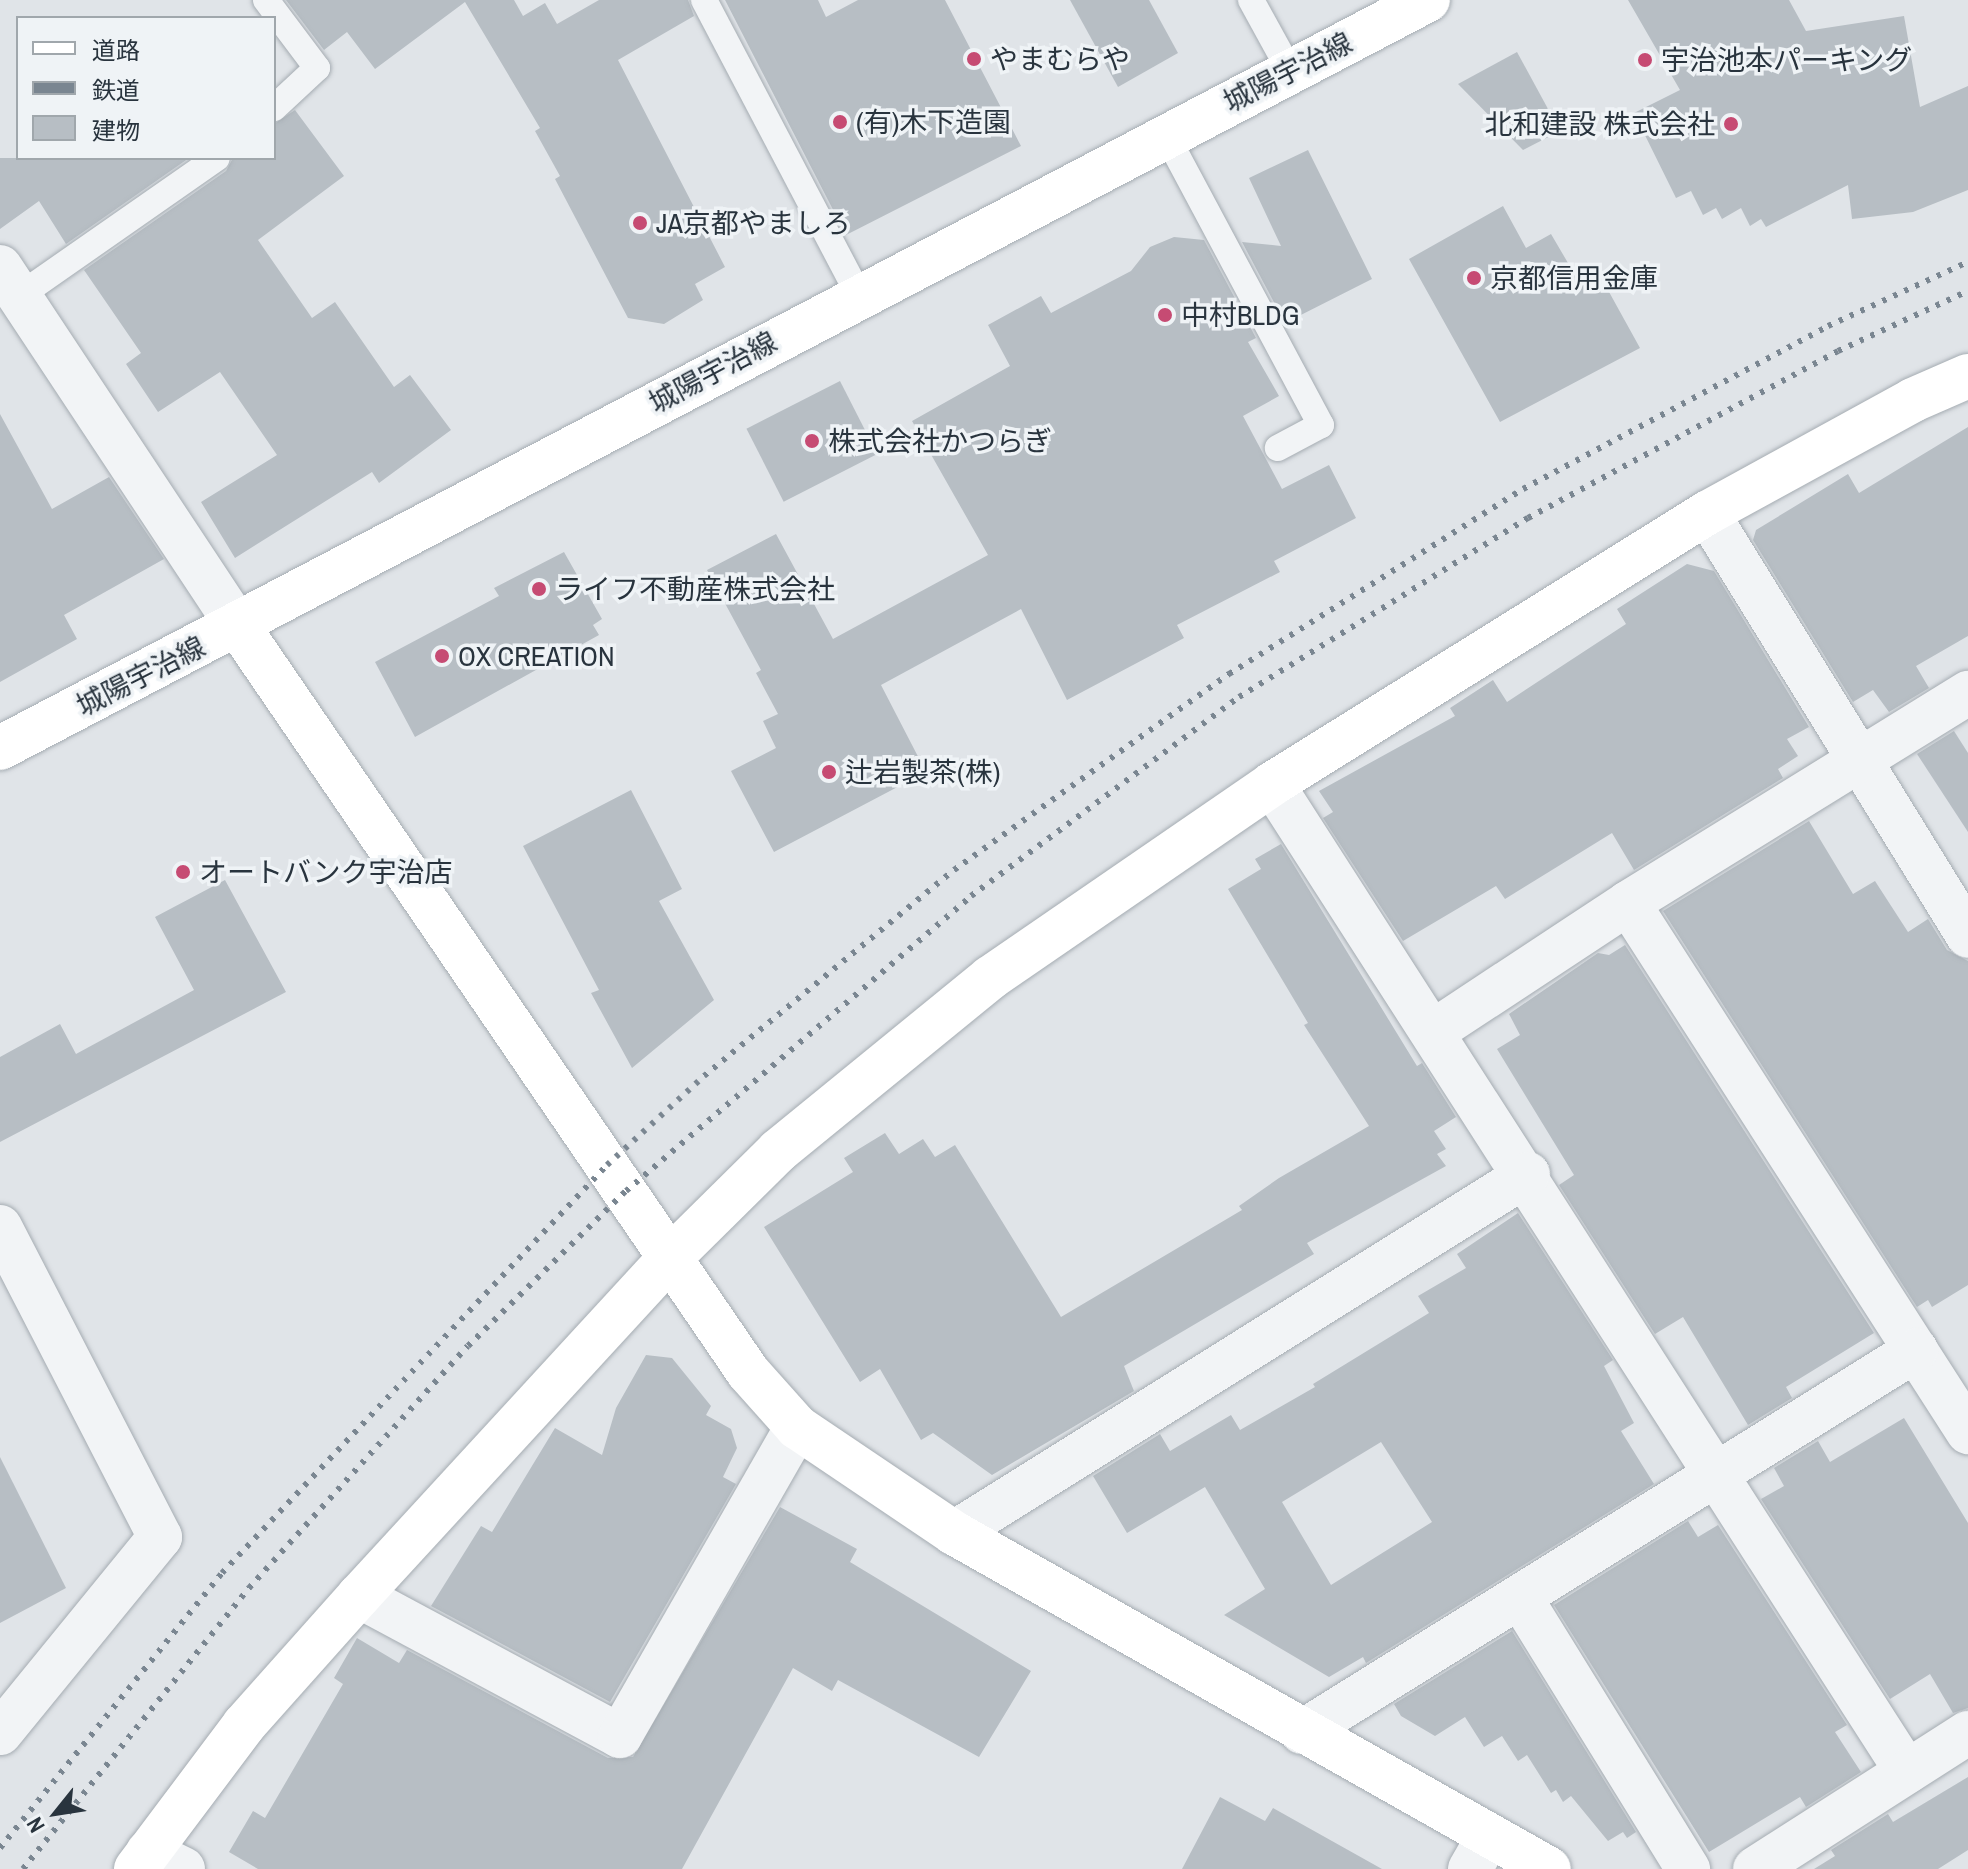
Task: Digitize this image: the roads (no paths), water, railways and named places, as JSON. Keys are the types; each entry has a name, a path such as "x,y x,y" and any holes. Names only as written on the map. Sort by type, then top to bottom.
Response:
{"street":[{"name":"城陽宇治線","path":"0,748 238,626 859,295 1428,0"},
{"path":"9,282 238,626 748,1372 797,1427 954,1533 1302,1732 1479,1852 1549,1869"},
{"path":"156,1863 244,1725 670,1258 778,1151 990,978 1272,784 1707,513 1913,400 1968,376"},
{"path":"1707,513 1968,936"},
{"path":"1434,1031 1628,903 1968,693"},
{"path":"1272,784 1528,1174 1907,1772"},
{"path":"1628,903 1968,1432"},
{"path":"954,1533 1528,1174"},
{"path":"0,1227 160,1537 0,1733"},
{"path":"1302,1732 1916,1350"},
{"path":"359,1596 620,1736 797,1427"},
{"path":"1520,1597 1688,1869"},
{"path":"1755,1869 1968,1733"}],"lane":[{"path":"266,0 317,68 276,106"},
{"path":"704,0 859,295"},
{"path":"1251,0 1290,71"},
{"path":"1166,135 1321,425 1278,448"},
{"path":"9,282 214,160"}],"railway":[{"path":"0,1848 222,1573 607,1165 704,1076 954,870 1229,674 1523,489 1828,326 1968,262"},
{"path":"23,1869 249,1588 468,1346 626,1191 971,896 1239,697 1528,518 1838,351 1968,291"}],"place":[{"name":"やまむらや","path":"974,59"},
{"name":"宇治池本パーキング","path":"1645,60"},
{"name":"(有)木下造園","path":"840,122"},
{"name":"北和建設 株式会社","path":"1731,124"},
{"name":"JA京都やましろ","path":"640,223"},
{"name":"京都信用金庫","path":"1474,278"},
{"name":"中村BLDG","path":"1165,315"},
{"name":"株式会社かつらぎ","path":"812,441"},
{"name":"ライフ不動産株式会社","path":"539,589"},
{"name":"OX CREATION","path":"442,656"},
{"name":"辻岩製茶(株)","path":"829,772"},
{"name":"オートバンク宇治店","path":"183,872"}]}
